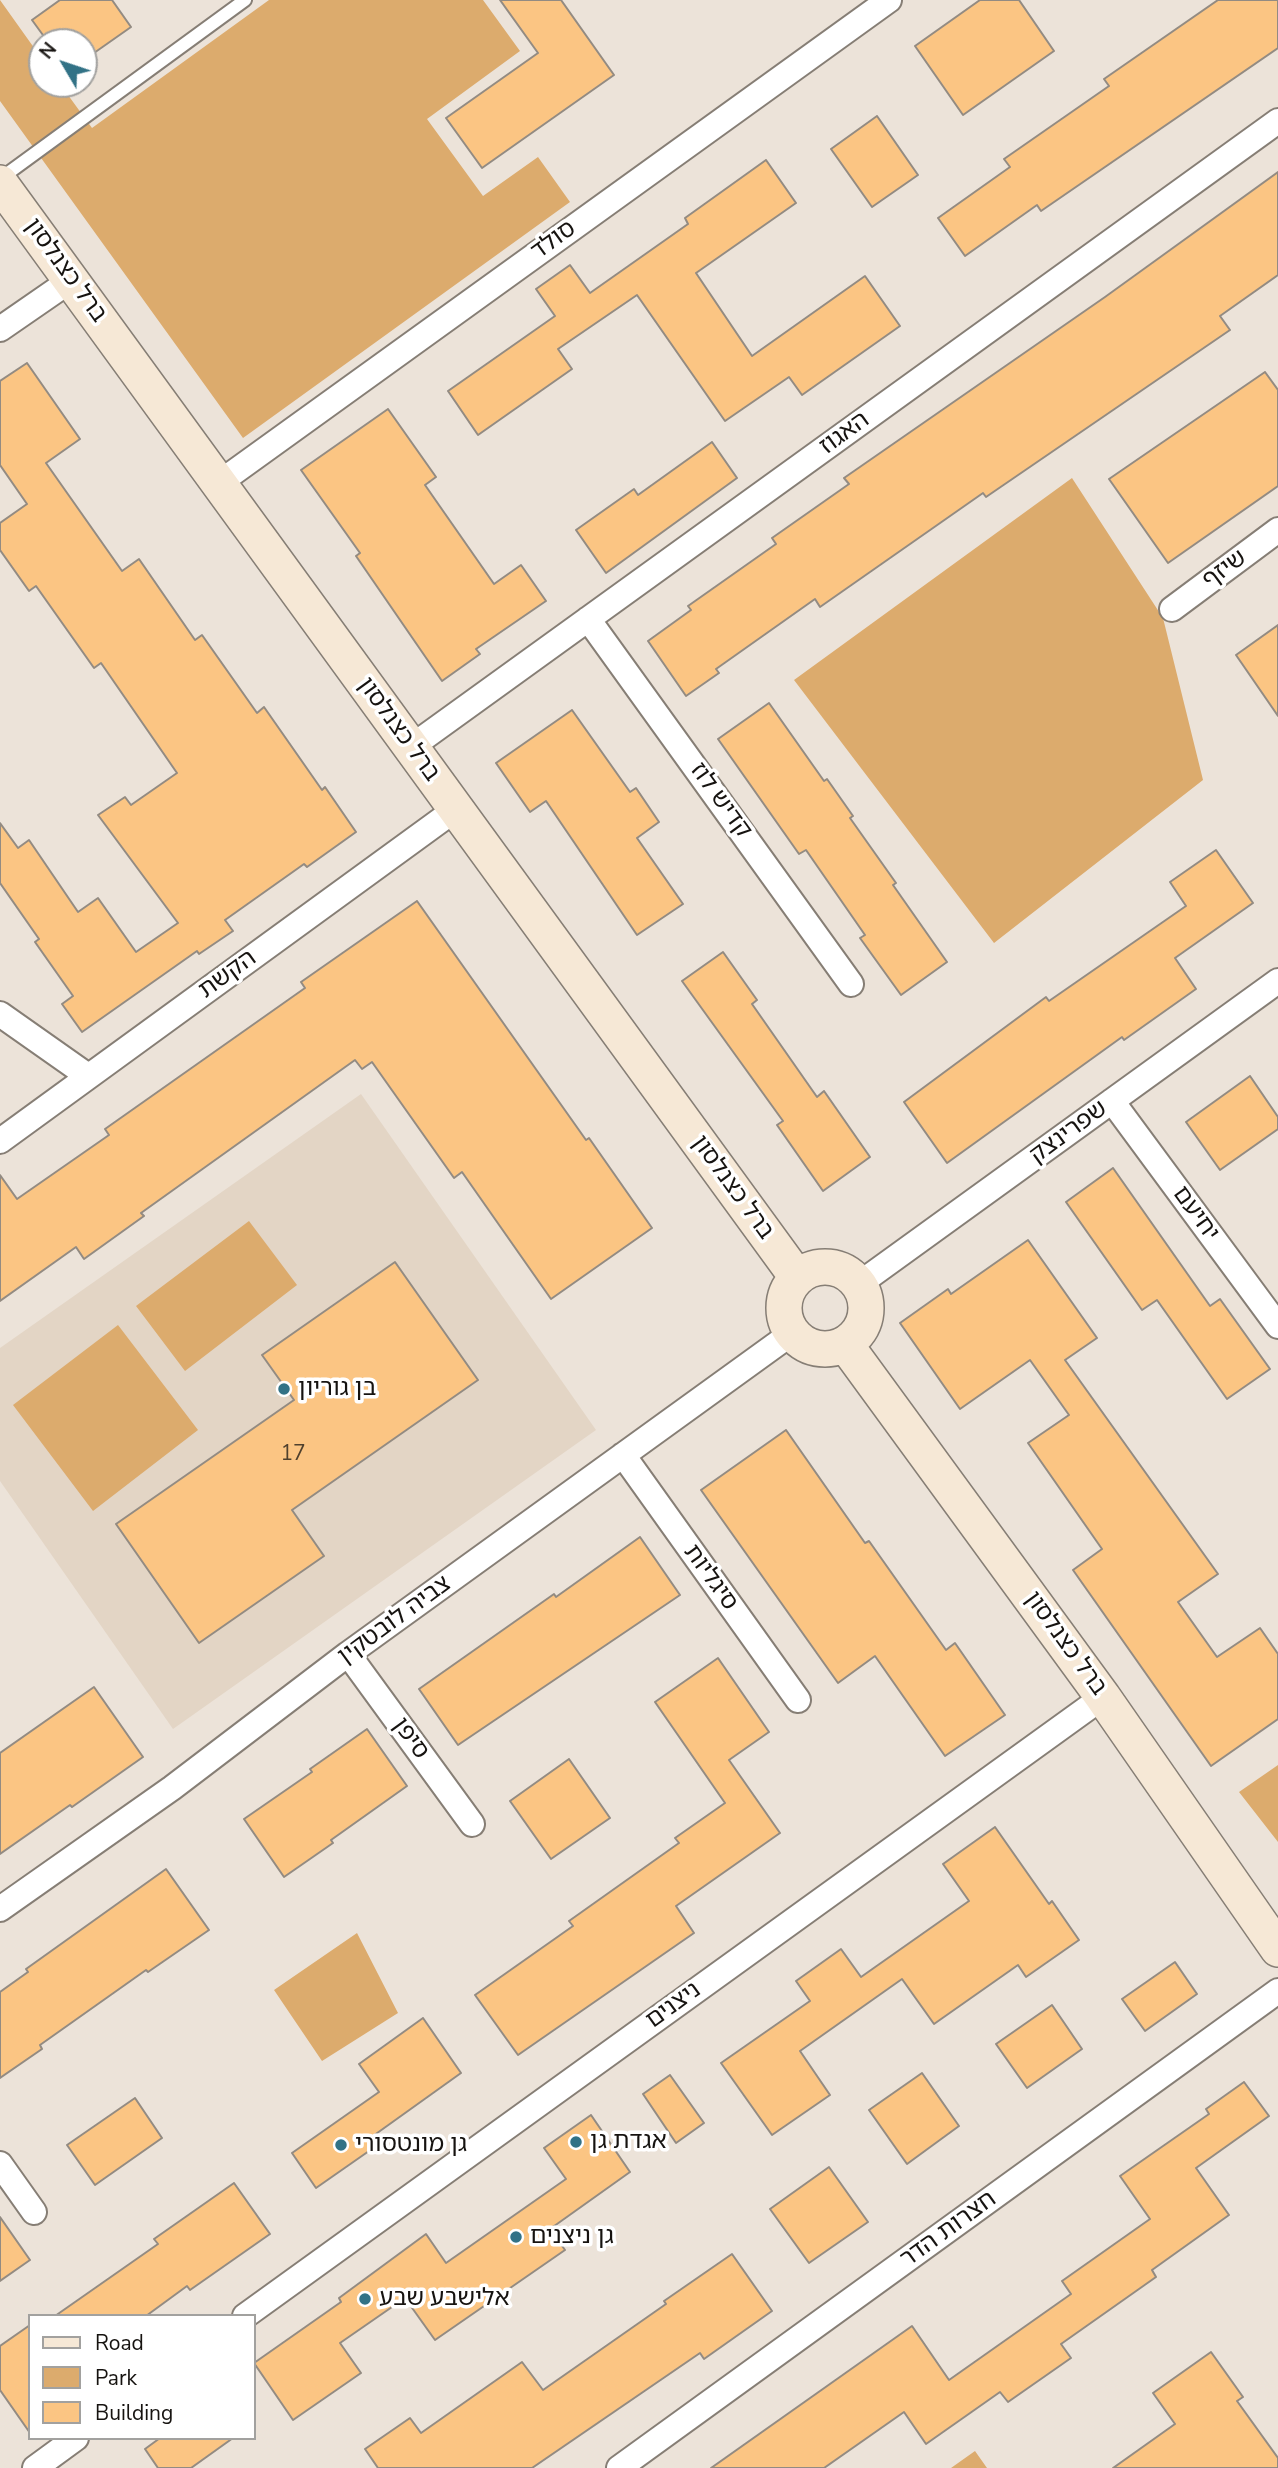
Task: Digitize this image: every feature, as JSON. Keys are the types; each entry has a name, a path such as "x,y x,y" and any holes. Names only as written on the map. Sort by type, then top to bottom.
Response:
{"street":[{"name":"סולד","path":"219,483 889,0"},
{"name":"האגוז","path":"411,747 1278,121"},
{"name":"ברל כצנלסון","path":"0,181 796,1277"},
{"path":"0,329 71,280"},
{"name":"שיזף","path":"1172,609 1278,530"},
{"name":"קדיש לוז","path":"588,619 851,984"},
{"name":"הקשת","path":"0,1141 456,809"},
{"name":"שפרינצק","path":"859,1284 1278,981"},
{"path":"0,1014 88,1076"},
{"name":"יחיעם","path":"1112,1101 1278,1326"},
{"path":"822,1266 836,1267 849,1273 859,1284 867,1308 864,1322 856,1335 845,1344 831,1349 816,1349 802,1343 792,1333 784,1317 783,1302 796,1277 807,1270 822,1266"},
{"name":"צביה לובטקין","path":"0,1909 172,1788 348,1654 792,1333"},
{"name":"ברל כצנלסון","path":"845,1344 1103,1698 1278,1949"},
{"name":"סיגליות","path":"623,1455 798,1700"},
{"name":"סיפן","path":"348,1654 472,1824"},
{"name":"ניצנים","path":"248,2314 1103,1698"},
{"name":"חצרות הדר","path":"619,2468 1278,1992"},
{"path":"0,2164 34,2212"},
{"path":"34,2468 73,2440"}],"lane":[{"path":"0,181 245,0"}],"shaded area":[{"name":"בן גוריון","path":"361,1094 596,1430 173,1729 0,1481 0,1348"}],"green space":[{"path":"0,0 28,39 28,98 70,98 92,128 269,0 483,0 520,51 427,119 483,196 538,157 570,202 243,438 0,101"},
{"path":"1072,478 1163,618 1203,780 994,943 794,680"},
{"path":"249,1221 297,1285 185,1371 136,1306"},
{"path":"118,1325 198,1430 93,1511 13,1405"},
{"path":"1278,1765 1278,1842 1239,1792"},
{"path":"357,1933 398,2013 322,2061 274,1990"},
{"path":"975,2451 987,2468 951,2468"}],"building":[{"path":"60,0 112,0 131,27 98,50 98,28 38,28 32,20"},
{"path":"500,0 561,0 614,75 482,168 446,118 538,53"},
{"path":"980,0 1019,0 1054,51 963,115 915,46"},
{"path":"1218,0 1278,0 1278,48 1041,211 1037,205 965,256 938,218 1010,167 1004,159 1109,86 1104,79"},
{"path":"877,116 918,175 872,207 831,149"},
{"path":"766,160 796,203 696,273 752,356 865,276 900,326 802,395 789,377 725,421 637,295 558,349 572,369 478,435 448,391 555,316 536,289 570,265 590,293 688,224 685,218"},
{"path":"1278,172 1278,275 1220,316 1230,330 986,497 983,493 820,607 815,599 716,669 719,673 686,696 648,641 691,610 688,606 776,544 772,538 849,484 844,478 1105,297"},
{"path":"27,363 80,439 46,463 122,571 139,559 195,640 202,635 257,713 264,707 322,790 325,787 356,832 307,867 304,864 225,920 233,931 199,954 197,951 82,1032 62,1004 73,996 35,942 39,939 0,883 0,823 18,848 29,840 78,912 98,898 136,952 178,923 98,815 125,797 131,805 177,773 101,663 94,668 36,586 29,591 0,550 0,523 27,504 0,465 0,381"},
{"path":"1265,372 1278,390 1278,486 1168,563 1109,479"},
{"path":"388,409 436,477 425,485 494,584 521,565 546,601 476,649 480,654 442,681 356,556 360,553 301,470"},
{"path":"712,442 737,478 606,573 576,530 634,489 638,495"},
{"path":"1278,625 1278,716 1236,655"},
{"path":"769,703 824,781 827,779 853,816 850,818 896,883 893,885 947,962 901,995 860,938 865,935 806,850 799,854 718,739"},
{"path":"572,710 630,792 636,788 659,822 637,838 683,904 637,935 546,801 530,812 496,763"},
{"path":"1216,850 1253,903 1175,958 1196,989 1124,1040 1122,1037 947,1163 904,1102 1046,997 1049,1001 1186,906 1170,882"},
{"path":"417,901 586,1140 589,1138 652,1228 551,1299 462,1172 454,1178 372,1062 362,1069 355,1060 141,1213 144,1216 84,1259 76,1247 0,1301 0,1175 17,1199 109,1135 105,1129 305,988 301,982"},
{"path":"723,952 757,1000 752,1004 817,1097 824,1091 870,1157 823,1191 777,1125 783,1121 682,981"},
{"path":"1250,1076 1278,1117 1278,1129 1220,1170 1186,1122"},
{"path":"1113,1168 1210,1306 1220,1299 1270,1369 1227,1399 1157,1300 1142,1310 1066,1202"},
{"path":"1028,1240 1097,1338 1065,1360 1218,1574 1178,1602 1217,1657 1260,1628 1278,1654 1278,1719 1211,1766 1073,1570 1102,1549 1028,1443 1069,1415 1030,1360 960,1409 900,1323 948,1289 951,1294"},
{"path":"395,1262 478,1380 292,1510 324,1556 199,1643 116,1524 294,1400 262,1355"},
{"path":"786,1430 865,1543 869,1541 946,1650 955,1643 1005,1715 945,1756 875,1656 838,1683 701,1490"},
{"path":"640,1537 680,1595 458,1745 419,1689"},
{"path":"718,1658 769,1732 729,1760 780,1833 676,1906 694,1933 518,2055 475,1995 573,1926 569,1921 679,1843 675,1838 725,1803 655,1702"},
{"path":"94,1687 143,1757 0,1854 0,1753"},
{"path":"367,1729 407,1786 284,1877 244,1819 312,1772 310,1769"},
{"path":"569,1759 610,1818 551,1859 510,1801"},
{"path":"995,1827 1049,1904 1052,1901 1079,1940 1026,1977 1018,1965 934,2024 902,1979 800,2051 830,2095 772,2135 721,2063 810,2001 796,1981 841,1949 861,1977 969,1901 943,1864"},
{"path":"166,1869 209,1930 148,1972 146,1970 40,2045 42,2049 0,2078 0,1992 28,1972 26,1969"},
{"path":"1175,1962 1197,1994 1145,2031 1122,1999"},
{"path":"1052,2005 1082,2049 1027,2088 996,2044"},
{"path":"423,2018 461,2073 373,2136 379,2144 316,2188 292,2153 379,2092 359,2064"},
{"path":"922,2073 959,2126 907,2164 869,2110"},
{"path":"670,2075 704,2123 676,2143 643,2094"},
{"path":"1244,2082 1269,2116 1196,2168 1229,2215 1152,2270 1156,2277 1061,2344 1071,2358 1008,2402 1000,2392 926,2444 904,2412 824,2468 711,2468 912,2326 949,2380 1071,2294 1062,2281 1150,2219 1120,2176 1209,2114 1206,2109"},
{"path":"135,2098 162,2138 95,2185 67,2145"},
{"path":"591,2115 630,2172 550,2229 565,2250 435,2340 405,2298 340,2343 361,2373 293,2420 256,2366 256,2362 341,2302 339,2298 426,2234 446,2263 566,2179 544,2148"},
{"path":"829,2167 868,2222 809,2263 770,2209"},
{"path":"234,2183 270,2234 190,2290 187,2286 149,2314 58,2314 158,2244 154,2239"},
{"path":"0,2217 30,2260 0,2281"},
{"path":"732,2254 772,2311 704,2359 700,2353 532,2468 378,2468 365,2449 410,2418 421,2433 522,2362 543,2390"},
{"path":"28,2326 28,2430 0,2390 0,2346"},
{"path":"1211,2352 1243,2397 1237,2401 1278,2458 1278,2468 1113,2468 1175,2424 1153,2393"},
{"path":"157,2440 230,2440 191,2468 158,2468 145,2449"}],"place":[{"name":"בן גוריון","path":"284,1389"},
{"name":"אגדת גן","path":"576,2142"},
{"name":"גן מונטסורי","path":"341,2145"},
{"name":"גן ניצנים","path":"516,2237"},
{"name":"אלישבע שבע","path":"365,2299"}]}
